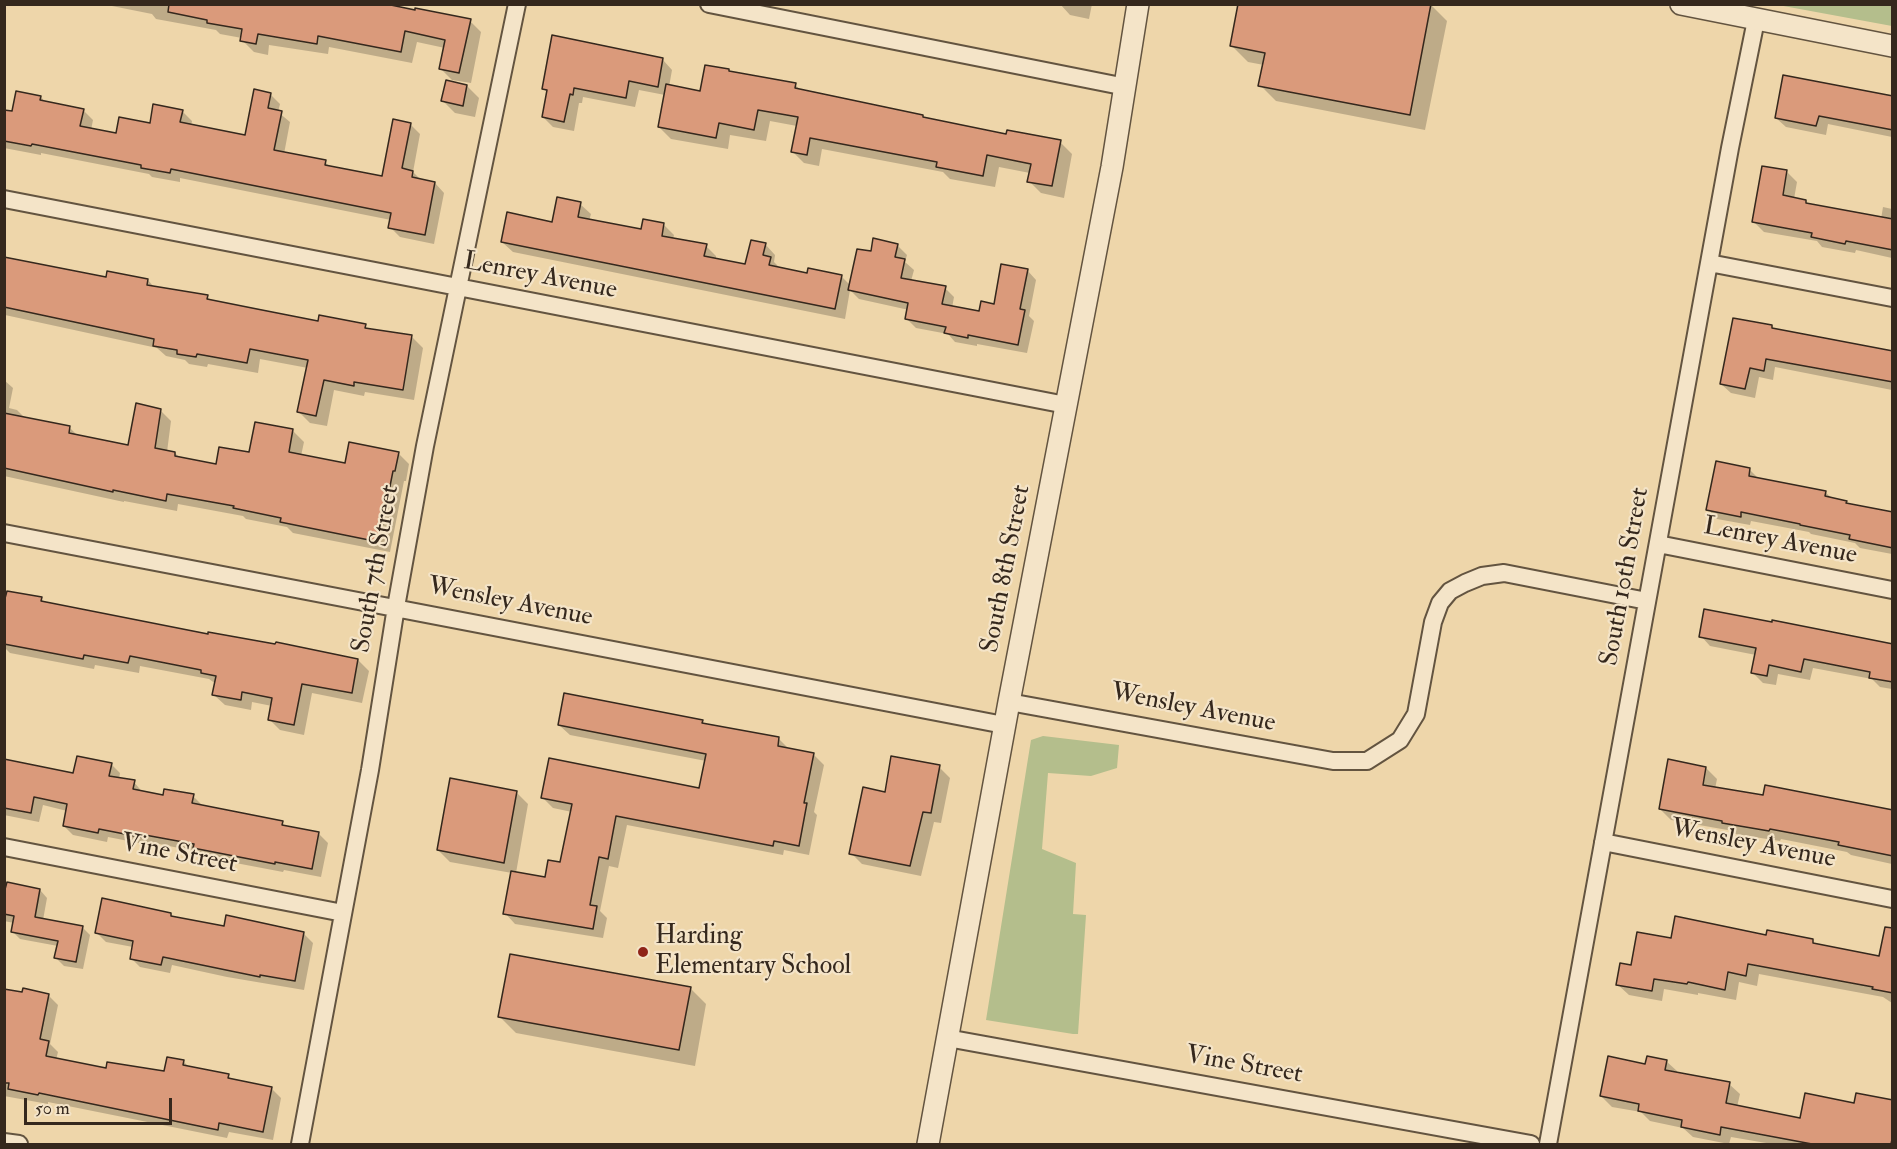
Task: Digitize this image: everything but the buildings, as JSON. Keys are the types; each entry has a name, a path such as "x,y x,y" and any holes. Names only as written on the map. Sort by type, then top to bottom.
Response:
{"street":[{"name":"South 7th Street","path":"300,1144 370,770 425,446 517,4"},
{"path":"709,4 1126,87"},
{"name":"South 8th Street","path":"928,1144 1009,702 1112,167 1138,4"},
{"path":"1681,4 1893,46"},
{"name":"South 10th Street","path":"1548,1144 1730,148 1756,20"},
{"name":"Lenrey Avenue","path":"4,199 1066,405"},
{"path":"1709,263 1893,298"},
{"name":"Wensley Avenue","path":"4,533 1005,725"},
{"name":"Lenrey Avenue","path":"1658,544 1893,590"},
{"name":"Wensley Avenue","path":"1009,702 1333,761 1367,762 1400,740 1416,714 1433,622 1440,603 1450,591 1482,576 1504,573 1647,601"},
{"name":"Wensley Avenue","path":"1603,842 1893,899"},
{"name":"Vine Street","path":"4,847 343,913"},
{"name":"Vine Street","path":"947,1038 1531,1144"},
{"path":"4,1142 19,1144"}],"green space":[{"path":"1778,5 1892,5 1892,26"},
{"path":"1043,736 1119,745 1117,768 1091,776 1048,773 1042,849 1076,863 1073,914 1086,915 1078,1034 986,1020 1031,740"}],"place":[{"name":"Harding Elementary School","path":"643,952"}]}
